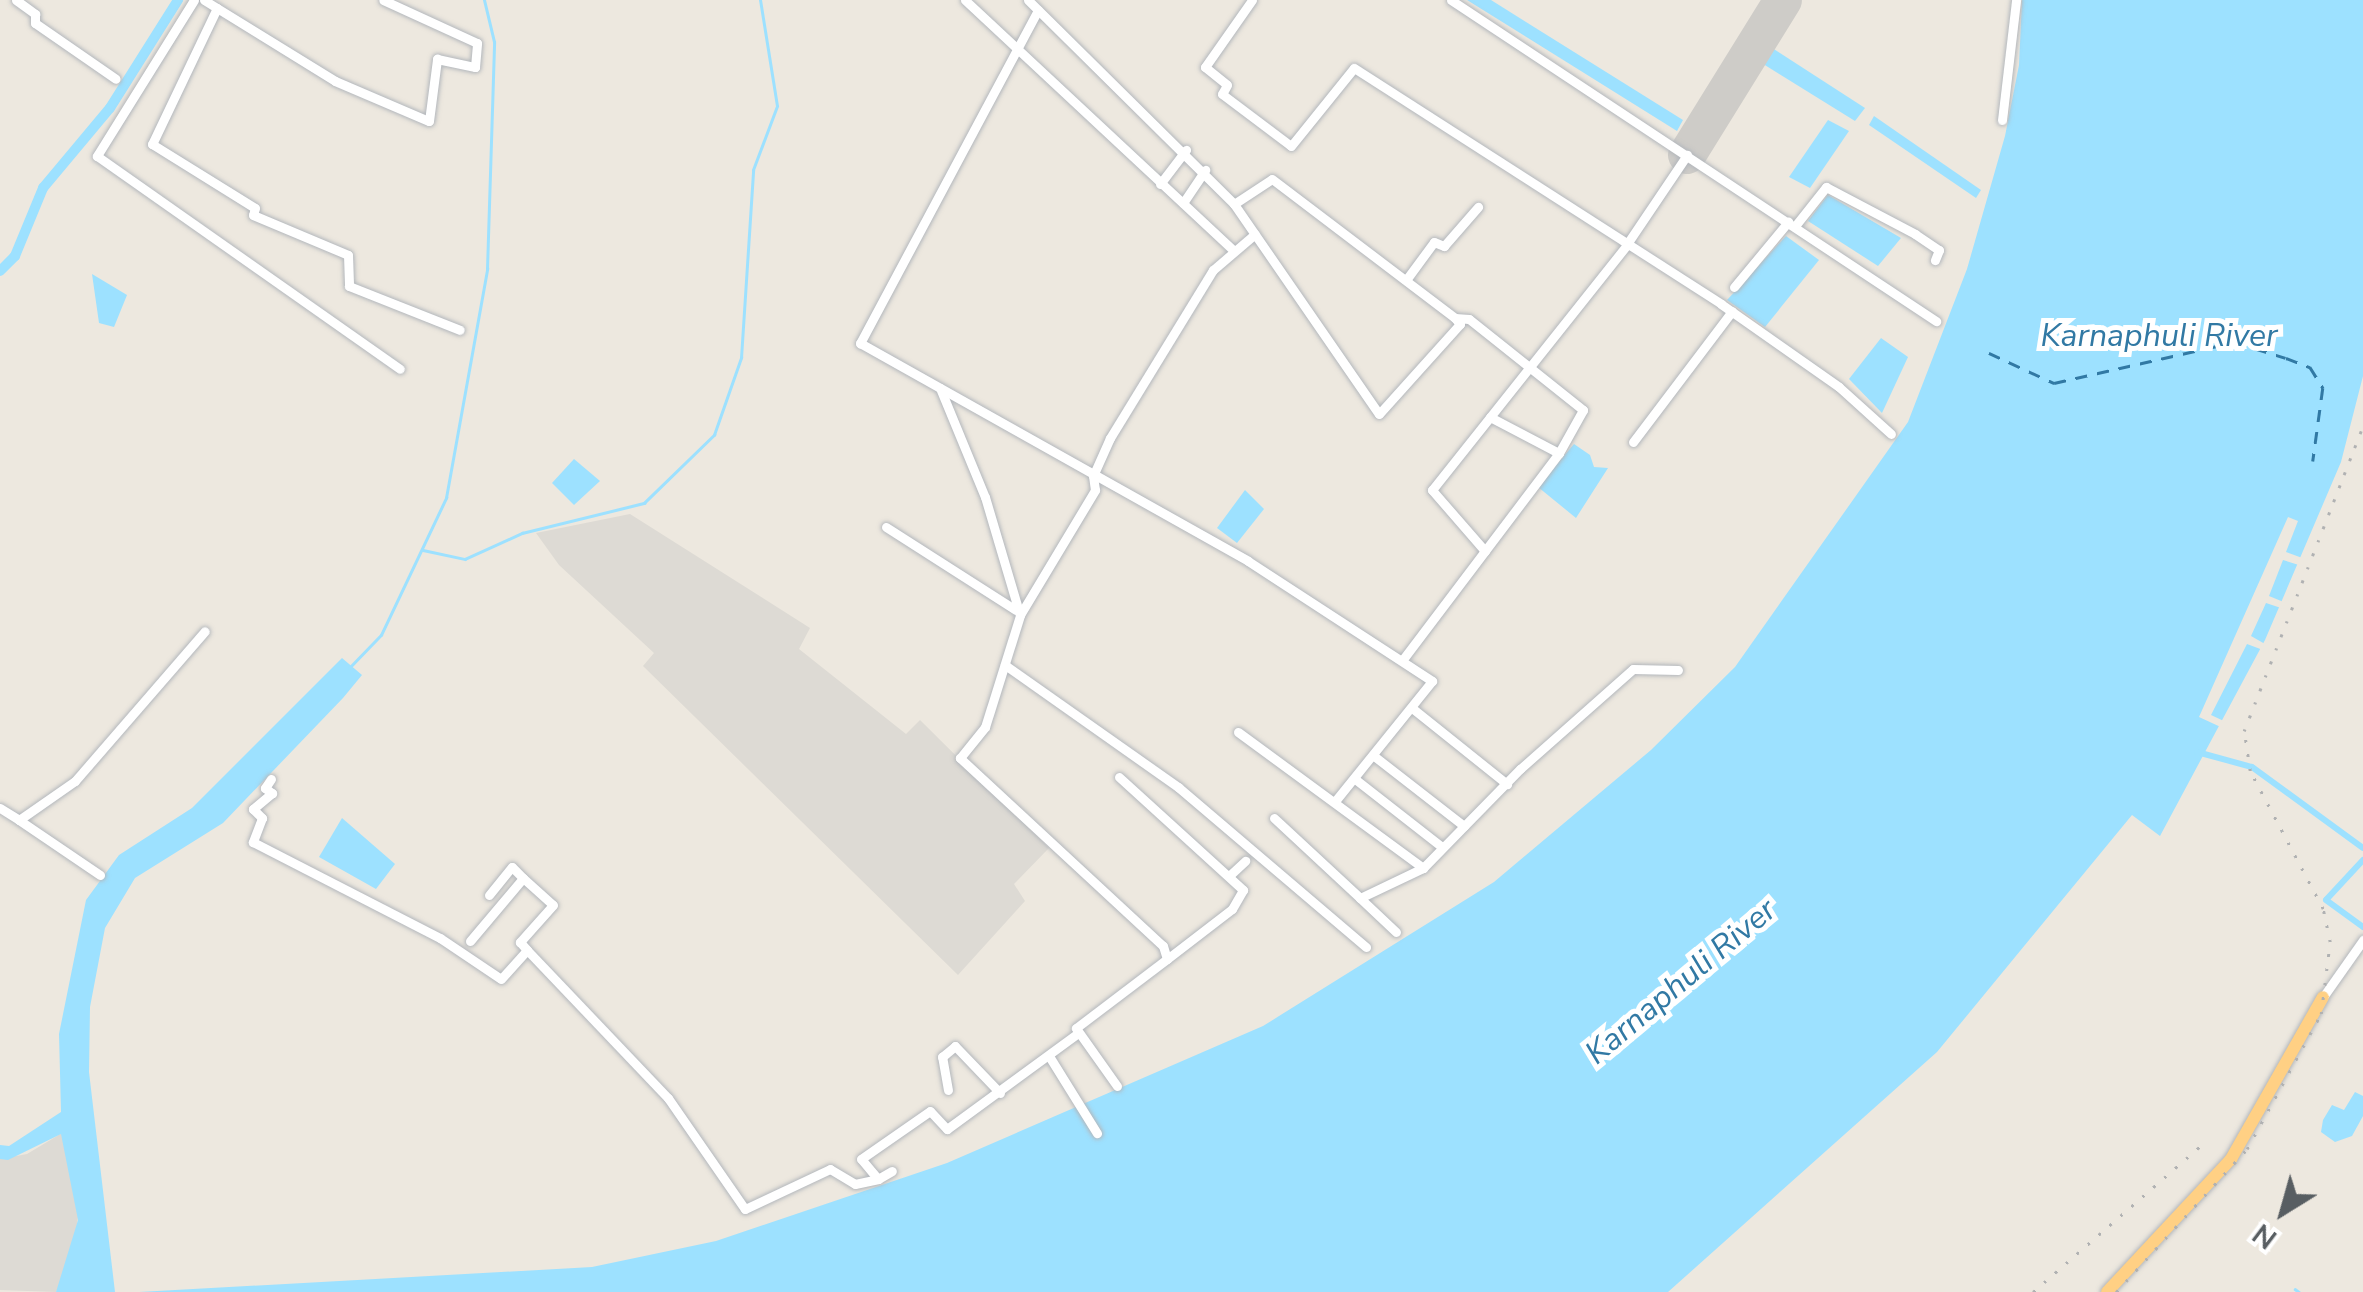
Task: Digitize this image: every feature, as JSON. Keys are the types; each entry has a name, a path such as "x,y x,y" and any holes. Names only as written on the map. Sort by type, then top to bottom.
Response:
{"highway":[{"path":"2107,1292 2231,1159 2323,997"}],"street":[{"path":"16,0 35,14 35,23 116,80"},
{"path":"194,0 97,156 400,369"},
{"path":"204,0 335,81 430,122 436,60 476,68 477,42 383,0"},
{"path":"966,0 1234,251"},
{"path":"1028,0 1146,119 1186,150 1234,204 1379,414 1460,324 1272,178 1234,204"},
{"path":"1252,0 1205,66 1226,84 1222,94 1291,146 1354,68 1732,312 1891,434"},
{"path":"1451,0 1936,321"},
{"path":"2002,120 2016,0"},
{"path":"217,8 152,144 255,208 254,216 348,255 349,286 460,330"},
{"path":"1038,10 860,342 1248,561 1432,681 1335,801"},
{"path":"1160,184 1186,150"},
{"path":"1485,551 1432,490 1534,368 1628,243 1687,154"},
{"path":"1182,203 1204,170"},
{"path":"1734,287 1826,187 1902,225 1939,250 1936,260"},
{"path":"1406,280 1434,242 1444,246 1478,207"},
{"path":"1167,959 1154,938 960,758 985,727 1018,612 1095,490 1093,476 1213,270 1255,234"},
{"path":"1633,442 1732,312"},
{"path":"1403,660 1558,453 1583,410 1470,319 1455,318"},
{"path":"940,388 986,497 1018,612"},
{"path":"1490,417 1558,453"},
{"path":"886,527 1018,612"},
{"path":"19,820 75,780 205,631"},
{"path":"1005,665 1178,787 1366,947"},
{"path":"1360,898 1422,868 1506,784 1634,670 1678,670"},
{"path":"1412,708 1506,784"},
{"path":"1238,732 1422,868"},
{"path":"1374,756 1464,826"},
{"path":"878,1179 861,1159 930,1111 948,1129 1000,1093 1076,1034 1083,1019 1232,908 1244,890 1119,777"},
{"path":"1355,778 1442,847"},
{"path":"272,779 265,788 272,793 254,809 262,818 253,842 440,938 501,979 527,950"},
{"path":"0,808 100,874"},
{"path":"1274,818 1396,932"},
{"path":"1230,874 1245,861"},
{"path":"489,895 512,868 553,905 520,942 668,1098 745,1209 830,1168 855,1184 892,1171"},
{"path":"470,942 523,878"},
{"path":"2323,997 2363,940"},
{"path":"1076,1034 1117,1086"},
{"path":"948,1090 942,1057 954,1046 1000,1093"},
{"path":"1049,1056 1097,1133"}],"shaded area":[{"path":"630,514 810,628 799,649 906,734 920,720 1049,848 1014,884 1025,901 958,975 643,666 654,653 559,565 536,533"},
{"path":"62,1133 78,1217 72,1257 56,1292 0,1290 0,1159 27,1154"}],"water":[{"path":"1467,0 1491,0 1683,120 1677,131"},
{"name":"Karnaphuli River","path":"2022,0 2363,0 2363,376 2341,462 2265,640 2160,836 2132,815 1937,1052 1668,1292 139,1292 592,1267 716,1241 947,1163 1263,1026 1494,882 1651,750 1735,667 1908,422 1967,269 2005,136 2019,65"},
{"path":"1769,46 1865,108 1855,121 1760,62"},
{"path":"1874,116 1981,190 1976,198 1869,125"},
{"path":"1828,120 1849,131 1810,188 1789,177"},
{"path":"1828,195 1901,238 1878,266 1808,221"},
{"path":"1786,236 1819,260 1765,327 1727,300"},
{"path":"92,274 127,295 114,327 99,323"},
{"path":"1881,338 1908,357 1882,413 1849,379"},
{"path":"1574,444 1590,455 1594,467 1608,468 1576,518 1538,487"},
{"path":"574,459 600,481 574,505 552,483"},
{"path":"1245,490 1264,509 1237,543 1217,528"},
{"path":"342,658 362,675 343,698 223,823 135,878 105,928 90,1007 89,1072 115,1292 56,1292 78,1220 61,1134 8,1160 0,1159 0,1145 9,1146 61,1112 59,1034 86,900 119,855 192,808"},
{"path":"342,818 395,864 376,889 319,857"},
{"path":"2355,1092 2363,1096 2363,1116 2352,1136 2335,1142 2321,1132 2323,1120 2332,1105 2344,1110"}],"pier":[{"path":"2288,517 2298,521 2286,552 2305,559 2302,566 2283,560 2269,596 2286,603 2284,609 2266,603 2251,636 2265,644 2263,650 2247,644 2211,715 2228,723 2225,729 2199,717"}],"waterway":[{"path":"0,271 15,256 43,188 110,108 178,0"},
{"path":"349,668 381,635 446,498 487,269 494,42 484,0"},
{"path":"423,550 465,559 522,533 644,503 714,435 741,358 753,170 777,106 760,0"},
{"path":"2197,752 2252,767 2363,848"},
{"path":"2363,860 2326,900 2363,927"},
{"path":"2295,1289 2299,1292"}],"ferry route":[{"path":"1989,353 2054,383 2234,342 2286,358 2310,367 2323,388 2313,461"}],"runway":[{"path":"1687,155 1783,0"}],"railway":[{"path":"2116,1292 2247,1149 2321,1014 2330,942 2323,909 2250,771 2244,731 2363,426"},
{"path":"2033,1292 2207,1140"}]}
